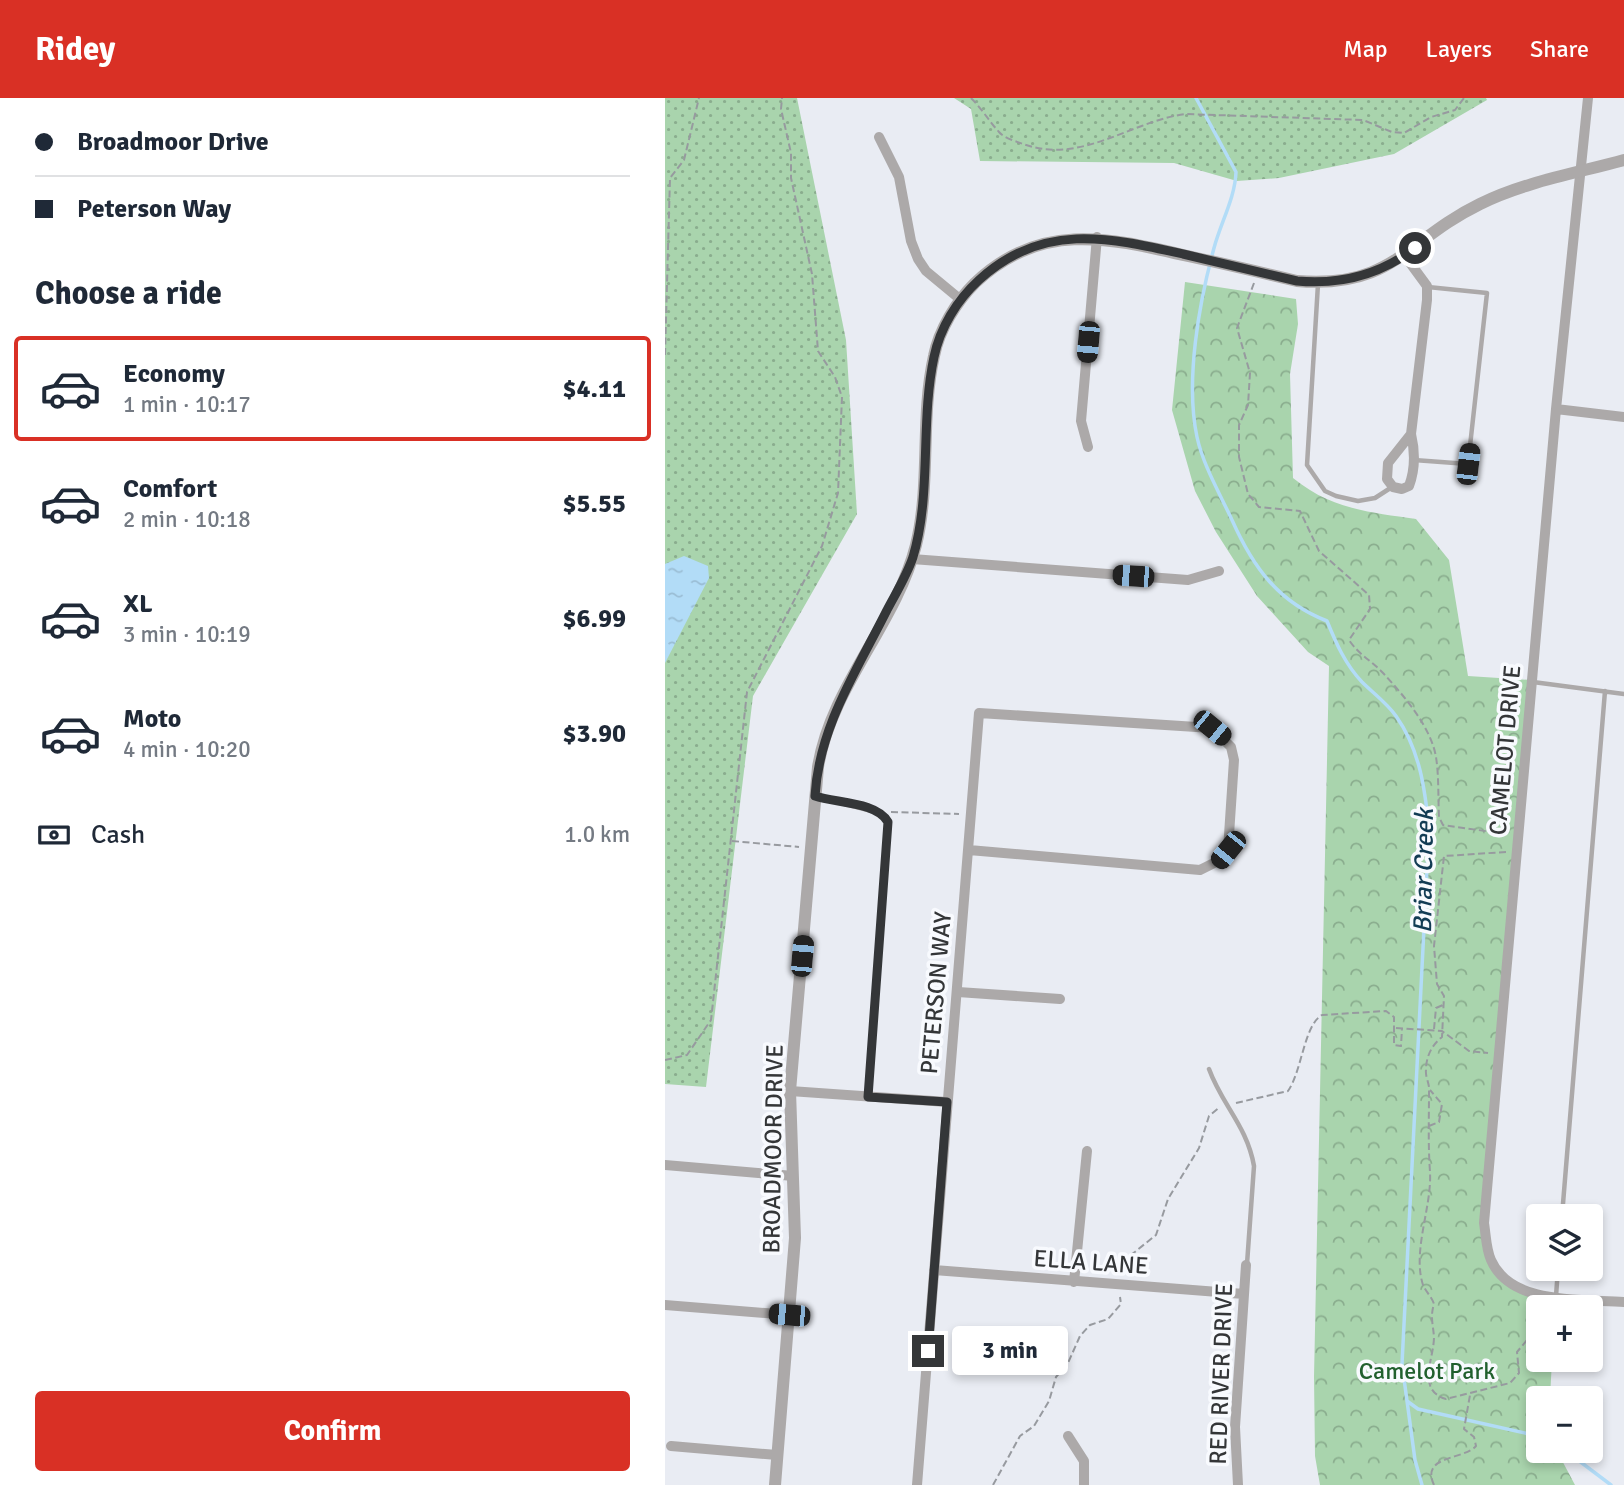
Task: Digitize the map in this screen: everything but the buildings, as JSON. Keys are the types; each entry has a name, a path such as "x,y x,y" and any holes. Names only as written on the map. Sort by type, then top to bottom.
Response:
{"street":[{"name":"CAMELOT DRIVE","path":"1549,1295 1529,1292 1516,1286 1491,1262 1484,1223 1556,409 1588,98"},
{"path":"879,137 899,177 911,241 918,259 926,271 961,300"},
{"name":"BROADMOOR DRIVE","path":"775,1485 795,1238 790,1091 820,754 830,724 912,559 919,528 934,355 944,329 961,300 992,268 1022,251 1055,241 1097,237 1318,282 1357,278 1405,256 1449,222 1481,203 1624,160"},
{"path":"1088,447 1081,421 1097,237"},
{"path":"1405,256 1427,286 1411,434 1414,447 1409,486 1402,489 1392,487 1387,479 1388,463 1411,434"},
{"path":"1556,409 1624,417"},
{"path":"912,559 1188,580 1219,571"},
{"name":"PETERSON WAY","path":"917,1485 979,713 1212,728 1231,747 1234,760 1228,850 1218,861 1200,870 969,850"},
{"path":"958,992 1060,999"},
{"path":"790,1091 947,1102"},
{"path":"1074,1282 1087,1151"},
{"path":"665,1165 793,1176"},
{"name":"RED RIVER DRIVE","path":"1238,1485 1235,1427 1247,1265"},
{"name":"ELLA LANE","path":"934,1270 1244,1294"},
{"name":"CAMELOT DRIVE","path":"1603,1300 1624,1302"},
{"path":"665,1305 789,1315"},
{"path":"1068,1436 1084,1461 1084,1485"},
{"path":"671,1446 777,1455"}],"lane":[{"path":"1318,282 1307,465 1320,485 1336,496 1358,501 1375,498 1392,487"},
{"path":"1413,460 1468,464 1487,293 1427,286"},
{"path":"1532,682 1624,694"},
{"path":"1563,1204 1605,691"},
{"path":"815,796 883,814 888,822 868,1097"},
{"path":"1209,1069 1246,1133 1254,1166 1247,1265"}],"path":[{"path":"665,355 670,177 684,160 699,98"},
{"path":"665,1060 687,1055 711,1020 747,692 822,547 838,493 842,397 835,377 818,351 812,274 791,178 791,153 781,109 782,98"},
{"path":"971,98 999,133 1038,150 1080,149 1105,142 1168,116 1185,114 1363,120 1392,132 1404,133 1431,117 1455,110 1464,98"},
{"path":"1257,271 1237,328 1250,373 1248,405 1239,425 1239,457 1248,494 1259,507 1300,512 1319,551 1369,595 1370,609 1349,640 1359,655 1373,662 1394,684 1426,730 1436,755 1439,817 1443,825 1451,828 1501,831 1509,839"},
{"path":"883,814 900,811 971,815"},
{"path":"731,841 811,849"},
{"path":"1508,851 1503,855 1444,856 1434,946 1437,984 1444,996 1442,1037 1432,1045 1426,1070 1430,1090 1428,1214 1422,1231 1422,1273 1423,1286 1434,1304 1430,1317 1434,1337 1428,1379 1437,1397 1446,1399 1470,1395 1516,1379 1517,1352 1526,1341"},
{"path":"1434,1030 1436,1008 1443,1005"},
{"path":"993,1485 1020,1436 1034,1426 1049,1401 1056,1377 1068,1363 1080,1336 1090,1325 1108,1319 1121,1304 1119,1285 1126,1259 1156,1235 1168,1199 1199,1147 1209,1116 1218,1108 1288,1091 1310,1037 1310,1027 1322,1015 1386,1011 1394,1017 1394,1045 1401,1046 1402,1028"},
{"path":"1395,1028 1442,1031 1469,1051 1500,1055"},
{"path":"1428,1126 1440,1119 1441,1104 1430,1090"},
{"path":"1434,1485 1431,1479 1433,1467 1439,1462 1465,1454 1476,1446 1474,1437 1464,1429 1470,1395"}],"green space":[{"path":"665,98 797,98 846,340 857,514 753,696 706,1087 665,1084"},
{"path":"954,98 1487,100 1394,154 1279,178 1237,181 1174,163 980,161 971,109"},
{"name":"Camelot Park","path":"1185,282 1296,299 1298,324 1290,374 1293,478 1321,496 1351,508 1416,519 1449,560 1468,676 1531,680 1484,1223 1491,1262 1516,1286 1552,1295 1526,1295 1526,1372 1551,1372 1551,1386 1526,1386 1526,1463 1563,1463 1575,1485 1320,1485 1315,1456 1314,1377 1329,666 1308,652 1257,596 1216,532 1195,491 1172,410"}],"water":[{"path":"684,556 708,566 709,578 665,663 665,564"}],"waterway":[{"name":"Briar Creek","path":"1196,98 1236,172 1233,191 1208,270 1195,342 1192,392 1197,437 1203,458 1240,537 1258,568 1294,604 1327,621 1351,668 1396,716 1411,742 1426,799 1429,829 1402,1364 1415,1460 1422,1485"},
{"path":"1407,1401 1418,1409 1526,1433"},
{"path":"1582,1463 1611,1485"}],"route":[{"path":"928,1351 947,1102 868,1097 888,822 883,814 871,809 815,796 820,754 830,724 912,559 921,512 929,388 937,342 952,313 969,289 992,268 1028,248 1055,241 1084,237 1118,240 1297,281 1318,282 1340,281 1369,274 1393,263 1415,248"}]}
